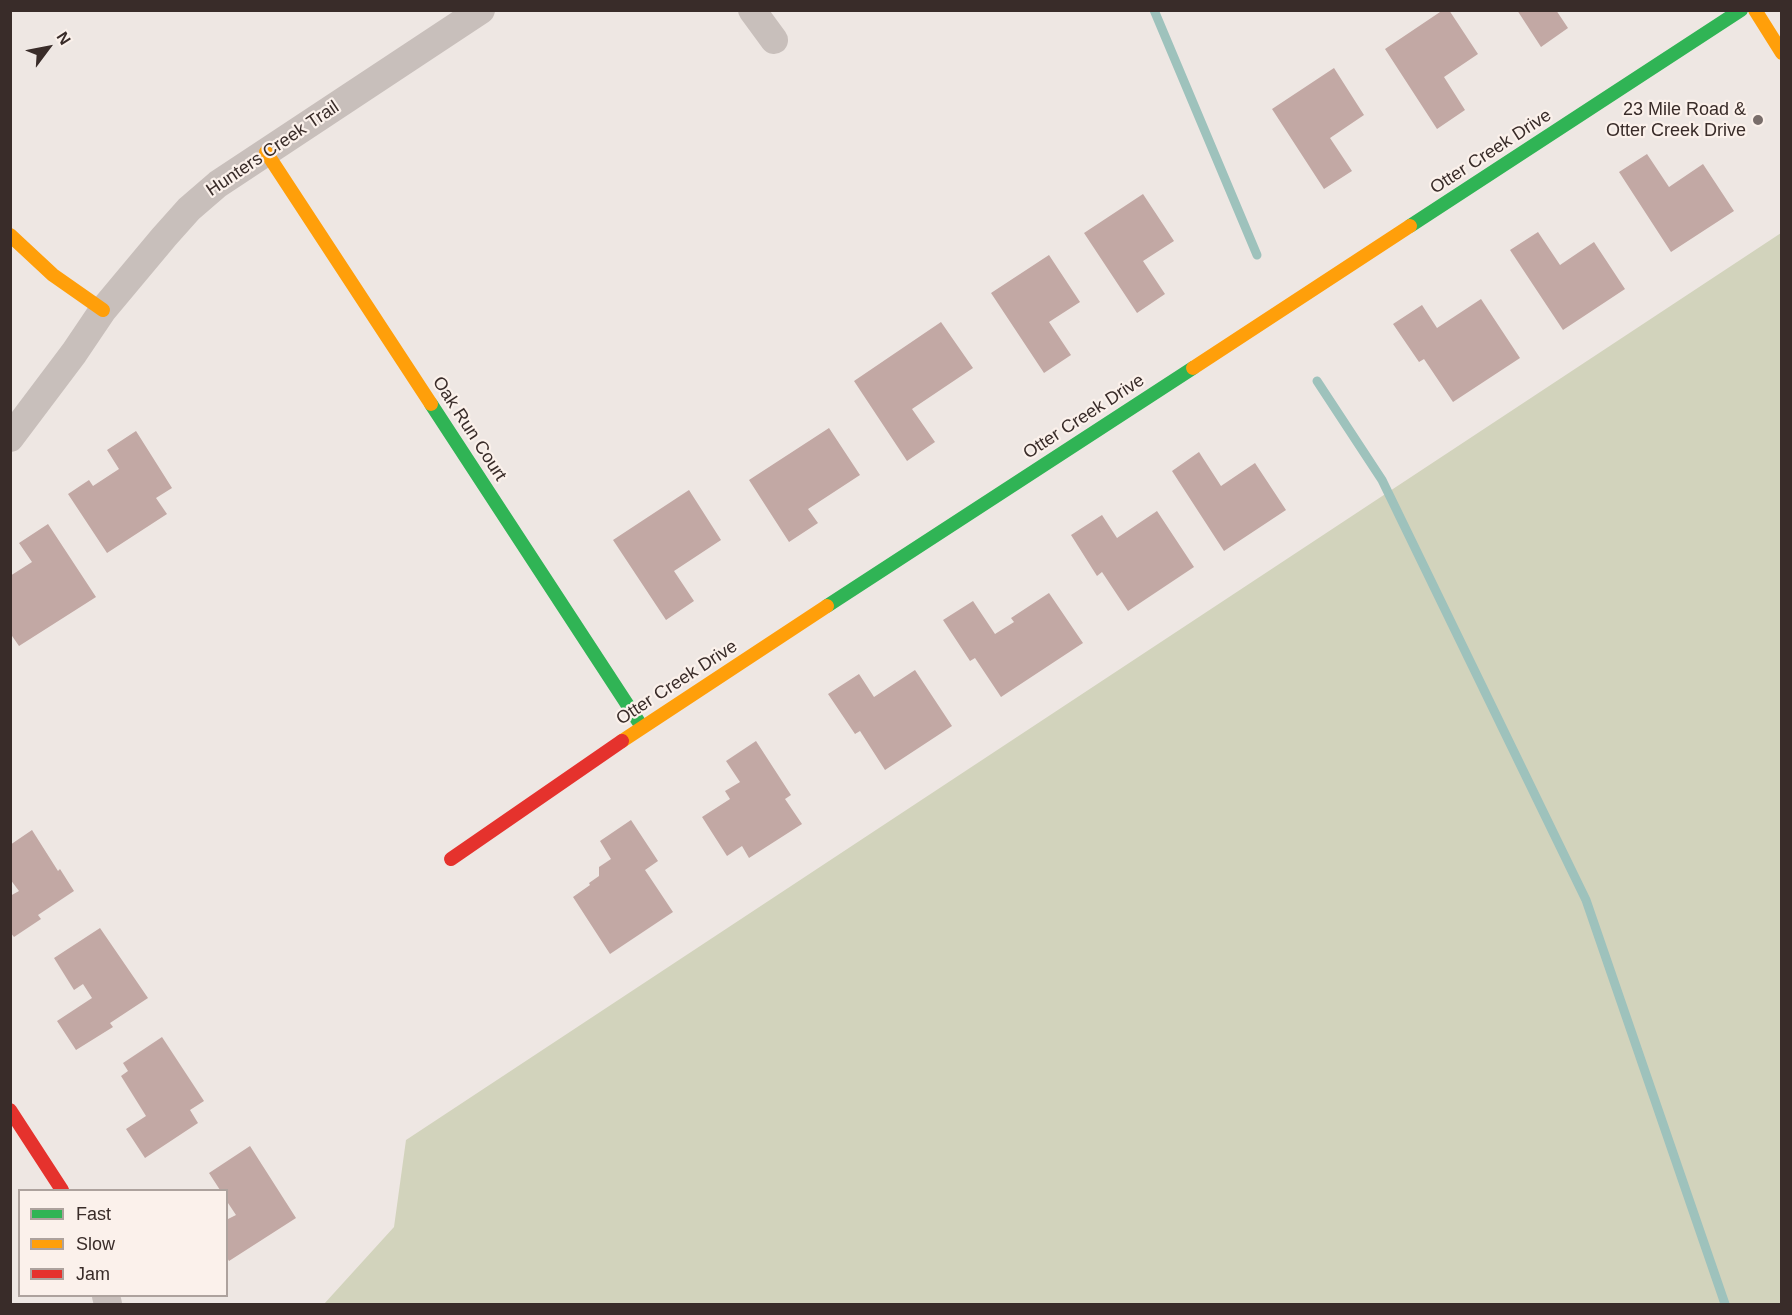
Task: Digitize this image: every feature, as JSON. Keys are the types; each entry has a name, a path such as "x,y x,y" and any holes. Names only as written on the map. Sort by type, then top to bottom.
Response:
{"street":[{"name":"Hunters Creek Trail","path":"10,438 74,353 103,310 189,209 218,184 481,10"},
{"path":"752,10 774,40"},
{"name":"Otter Creek Drive","path":"451,859 642,727 1741,10"},
{"path":"1755,10 1780,47"},
{"name":"Oak Run Court","path":"266,152 642,727"},
{"path":"10,235 53,275 103,310"},
{"path":"10,1110 61,1189"}],"green space":[{"path":"1781,233 1781,1304 324,1304 394,1227 406,1140"}],"building":[{"path":"1443,10 1449,10 1478,54 1444,77 1465,110 1437,129 1385,49"},
{"path":"1517,10 1556,10 1568,28 1541,47"},
{"path":"1334,68 1364,115 1330,138 1352,171 1324,189 1272,109"},
{"path":"1647,154 1669,187 1703,164 1734,211 1671,252 1619,172"},
{"path":"1143,194 1174,241 1143,261 1165,294 1137,313 1084,233"},
{"path":"1538,232 1560,265 1594,242 1625,289 1563,330 1510,250"},
{"path":"1049,255 1080,302 1049,322 1071,355 1044,373 991,293"},
{"path":"1481,299 1520,358 1453,402 1424,359 1419,362 1393,324 1422,305 1437,328"},
{"path":"941,322 973,368 912,409 935,442 907,461 854,381"},
{"path":"829,428 860,475 808,509 818,523 789,542 749,480"},
{"path":"136,431 172,488 156,498 167,514 107,553 68,494 89,480 93,486 119,469 107,450"},
{"path":"1199,452 1221,486 1255,463 1286,510 1224,551 1172,471"},
{"path":"689,490 721,540 674,571 694,601 666,620 613,540"},
{"path":"1157,511 1194,567 1128,611 1102,572 1097,576 1071,535 1102,515 1117,538"},
{"path":"48,524 96,597 19,646 10,633 10,576 32,562 19,543"},
{"path":"1049,593 1083,643 1001,697 975,658 970,661 943,620 973,601 995,634 1014,622 1011,618"},
{"path":"915,670 952,726 885,770 860,731 855,734 828,694 859,674 874,697"},
{"path":"756,741 791,795 785,799 802,824 749,858 742,846 727,856 702,817 730,799 725,791 740,782 726,761"},
{"path":"631,820 658,861 645,870 673,912 610,954 573,897 599,876 599,867 611,859 600,841"},
{"path":"32,830 58,871 60,869 74,891 38,915 41,919 14,937 10,932 10,896 19,891 10,879 10,845"},
{"path":"100,928 148,998 110,1023 113,1027 76,1050 57,1021 92,998 83,984 74,990 54,958"},
{"path":"162,1037 204,1101 190,1110 198,1123 145,1158 126,1129 146,1116 121,1076 128,1071 123,1063"},
{"path":"250,1146 296,1218 229,1261 228,1219 236,1215 228,1203 228,1189 219,1189 209,1173"}],"waterway":[{"path":"1154,10 1257,255"},
{"path":"1317,381 1382,480 1586,900 1725,1304"}],"traffic: fast":[{"path":"1410,226 1741,10"},
{"path":"827,606 1193,368"},
{"path":"431,404 642,727"}],"traffic: slow":[{"path":"1755,10 1782,53"},
{"path":"266,152 431,404"},
{"path":"1193,368 1410,226"},
{"path":"10,235 53,275 103,310"},
{"path":"622,741 827,606"}],"traffic: jam":[{"path":"451,859 622,741"},
{"path":"10,1110 61,1189"}],"place":[{"name":"23 Mile Road & Otter Creek Drive","path":"1758,120"}]}
